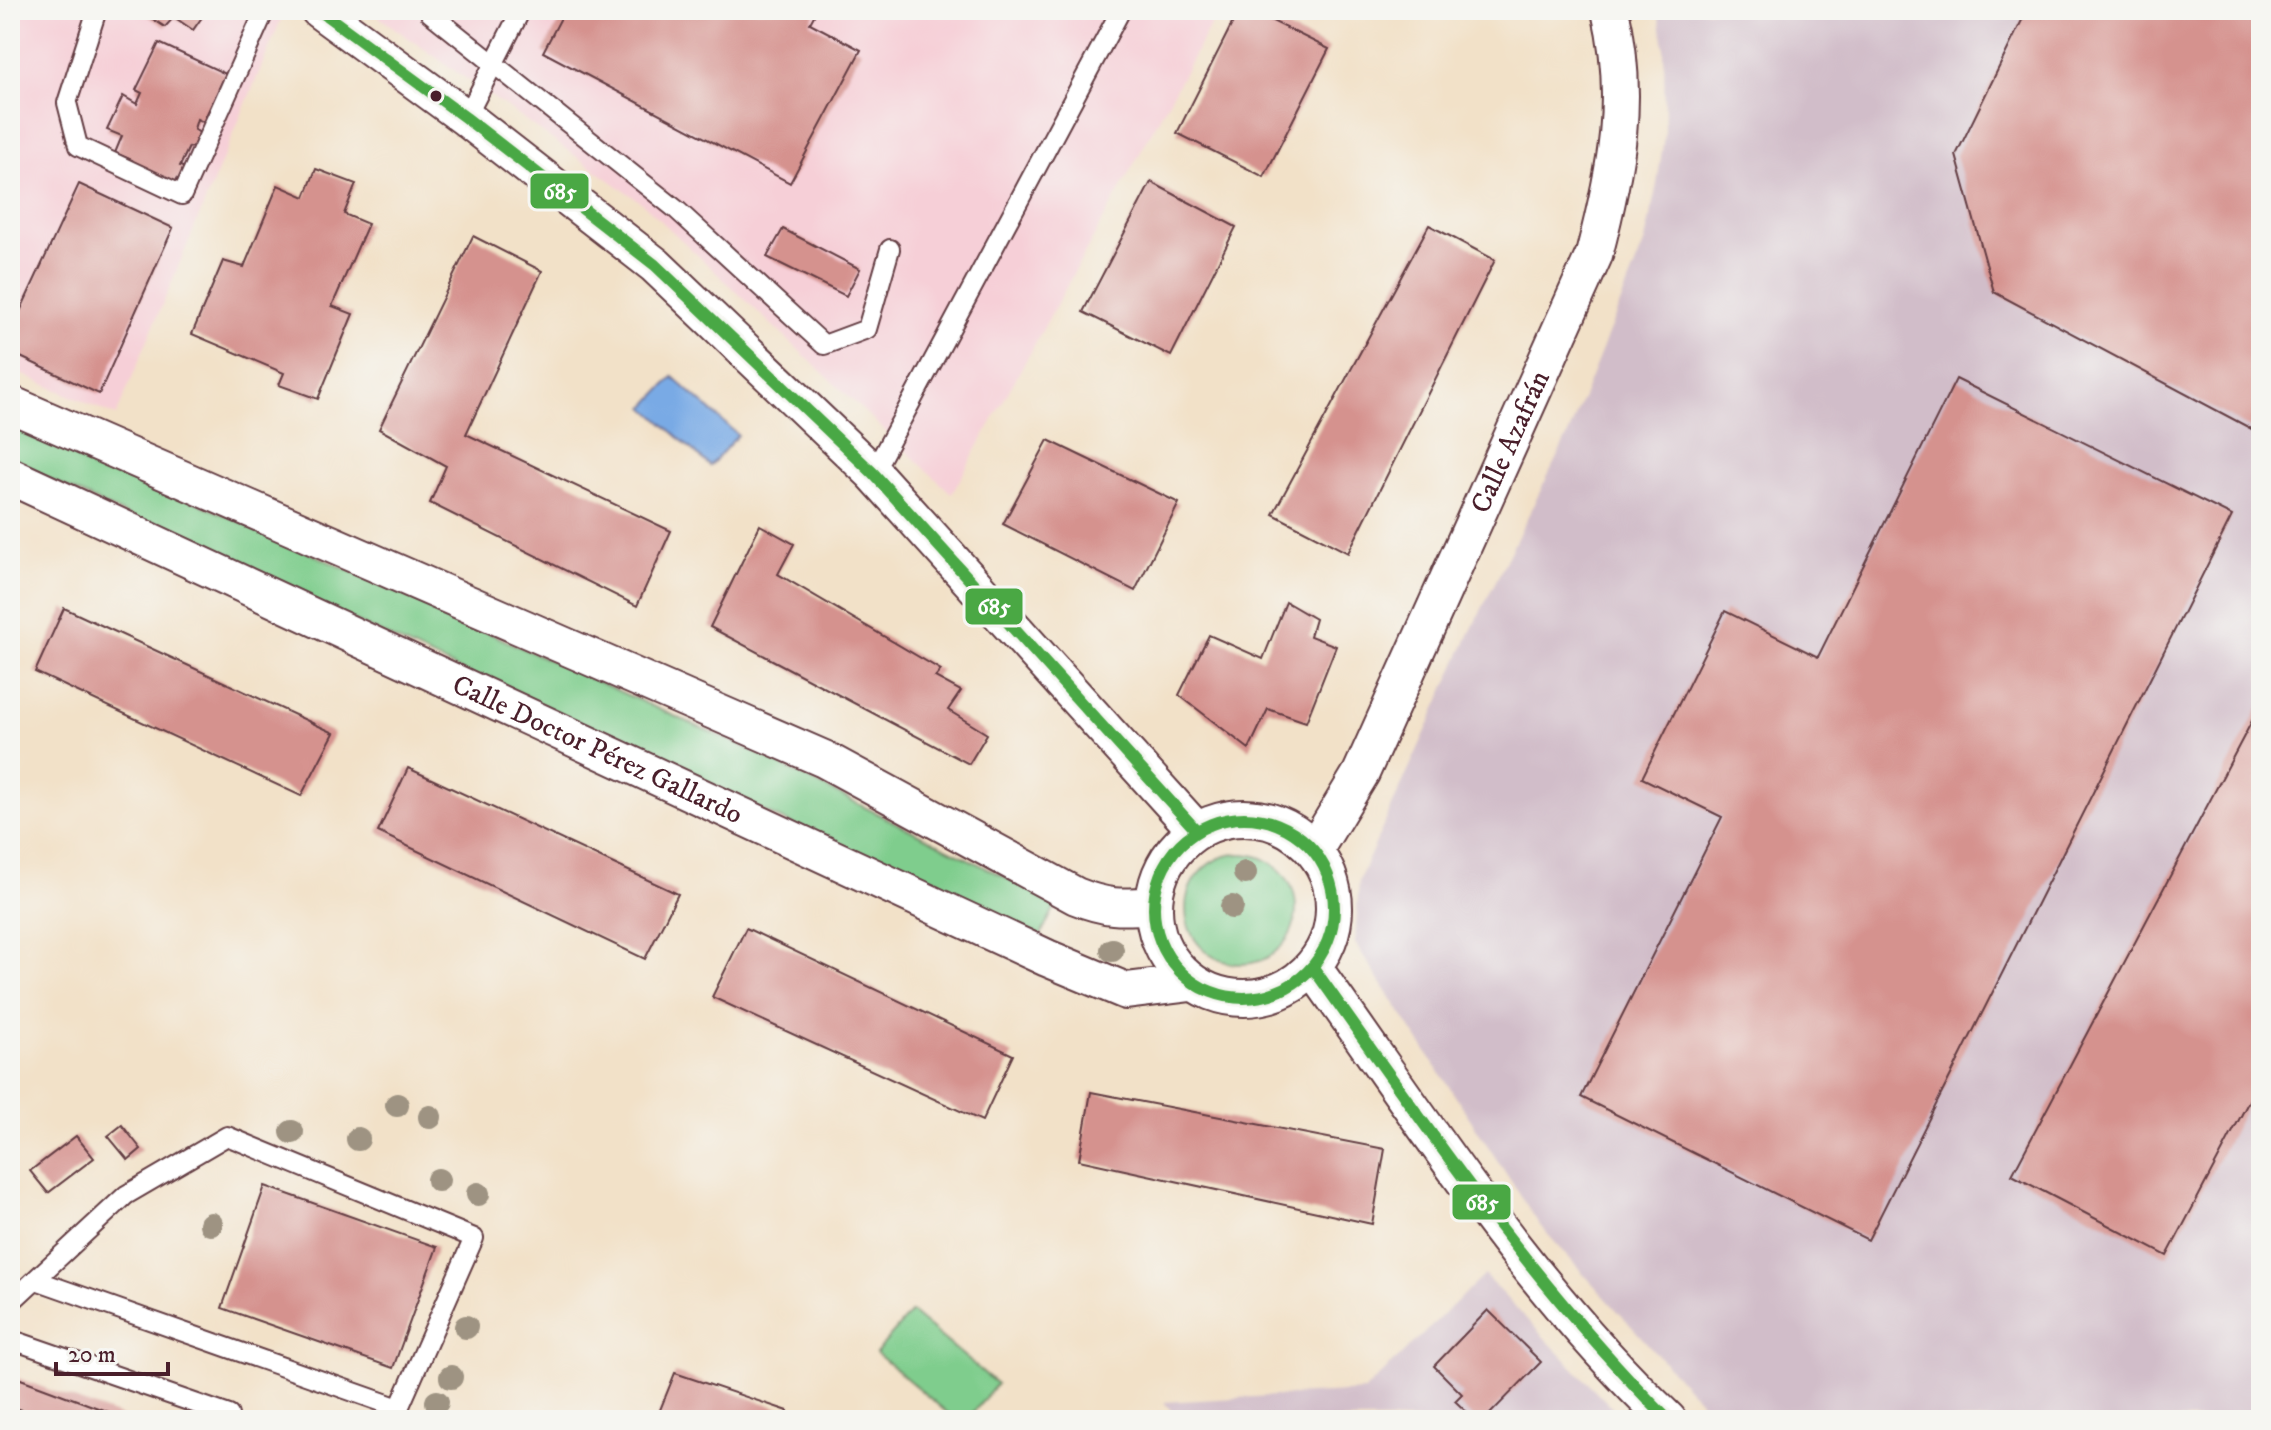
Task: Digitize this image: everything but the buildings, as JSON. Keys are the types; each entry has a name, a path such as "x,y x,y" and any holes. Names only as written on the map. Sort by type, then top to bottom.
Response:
{"street":[{"path":"319,10 466,118 655,265 873,473 1196,830"},
{"name":"Calle Azafrán","path":"1315,849 1361,773 1594,255 1613,180 1622,106 1610,10"},
{"path":"10,404 824,759 1076,896 1109,907 1152,905"},
{"name":"Calle Doctor Pérez Gallardo","path":"10,476 1047,958 1126,991 1191,983"},
{"path":"1238,817 1280,823 1315,849 1334,888 1334,930 1314,969 1277,994 1232,1000 1191,983 1161,949 1152,905 1165,862 1196,830 1238,817"},
{"path":"1314,969 1516,1252 1625,1379 1668,1420"}],"lane":[{"path":"97,10 67,103 78,146 182,195 265,10"},
{"path":"432,10 430,13 677,210 824,345 867,329 890,249"},
{"path":"466,118 521,10"},
{"path":"873,473 1121,10"},
{"path":"10,1303 126,1195 227,1136 474,1238 399,1408 36,1280"},
{"path":"10,1339 229,1415 227,1420"}],"shaded area":[{"path":"10,10 285,10 116,416 10,369"},
{"path":"369,10 1219,10 952,494 642,203"},
{"path":"1658,10 2261,10 2261,1420 1717,1420 1541,1227 1355,943 1359,880 1469,635 1568,435 1645,241 1665,130 1664,46"},
{"path":"1484,1275 1624,1420 1179,1420 1164,1402 1364,1391"}],"green space":[{"path":"10,419 748,749 1057,903 1039,939 10,461"},
{"path":"1241,854 1262,858 1280,870 1292,888 1296,909 1292,930 1280,948 1262,960 1241,964 1220,960 1202,948 1190,930 1186,909 1190,888 1202,870 1220,858"},
{"path":"911,1312 997,1384 967,1420 956,1420 876,1353"}],"water":[{"path":"673,377 738,435 710,466 645,407"}],"transit line":[{"name":"685","path":"319,10 466,118 655,265 873,473 1196,830"},
{"name":"685","path":"1244,818 1279,824 1308,844 1328,873 1334,908 1328,943 1308,972 1279,992 1244,998 1209,992 1180,972 1160,943 1154,908 1160,873 1180,844 1209,824 1244,818"},
{"name":"685","path":"1314,969 1439,1145 1525,1258 1570,1313 1668,1420"}]}
